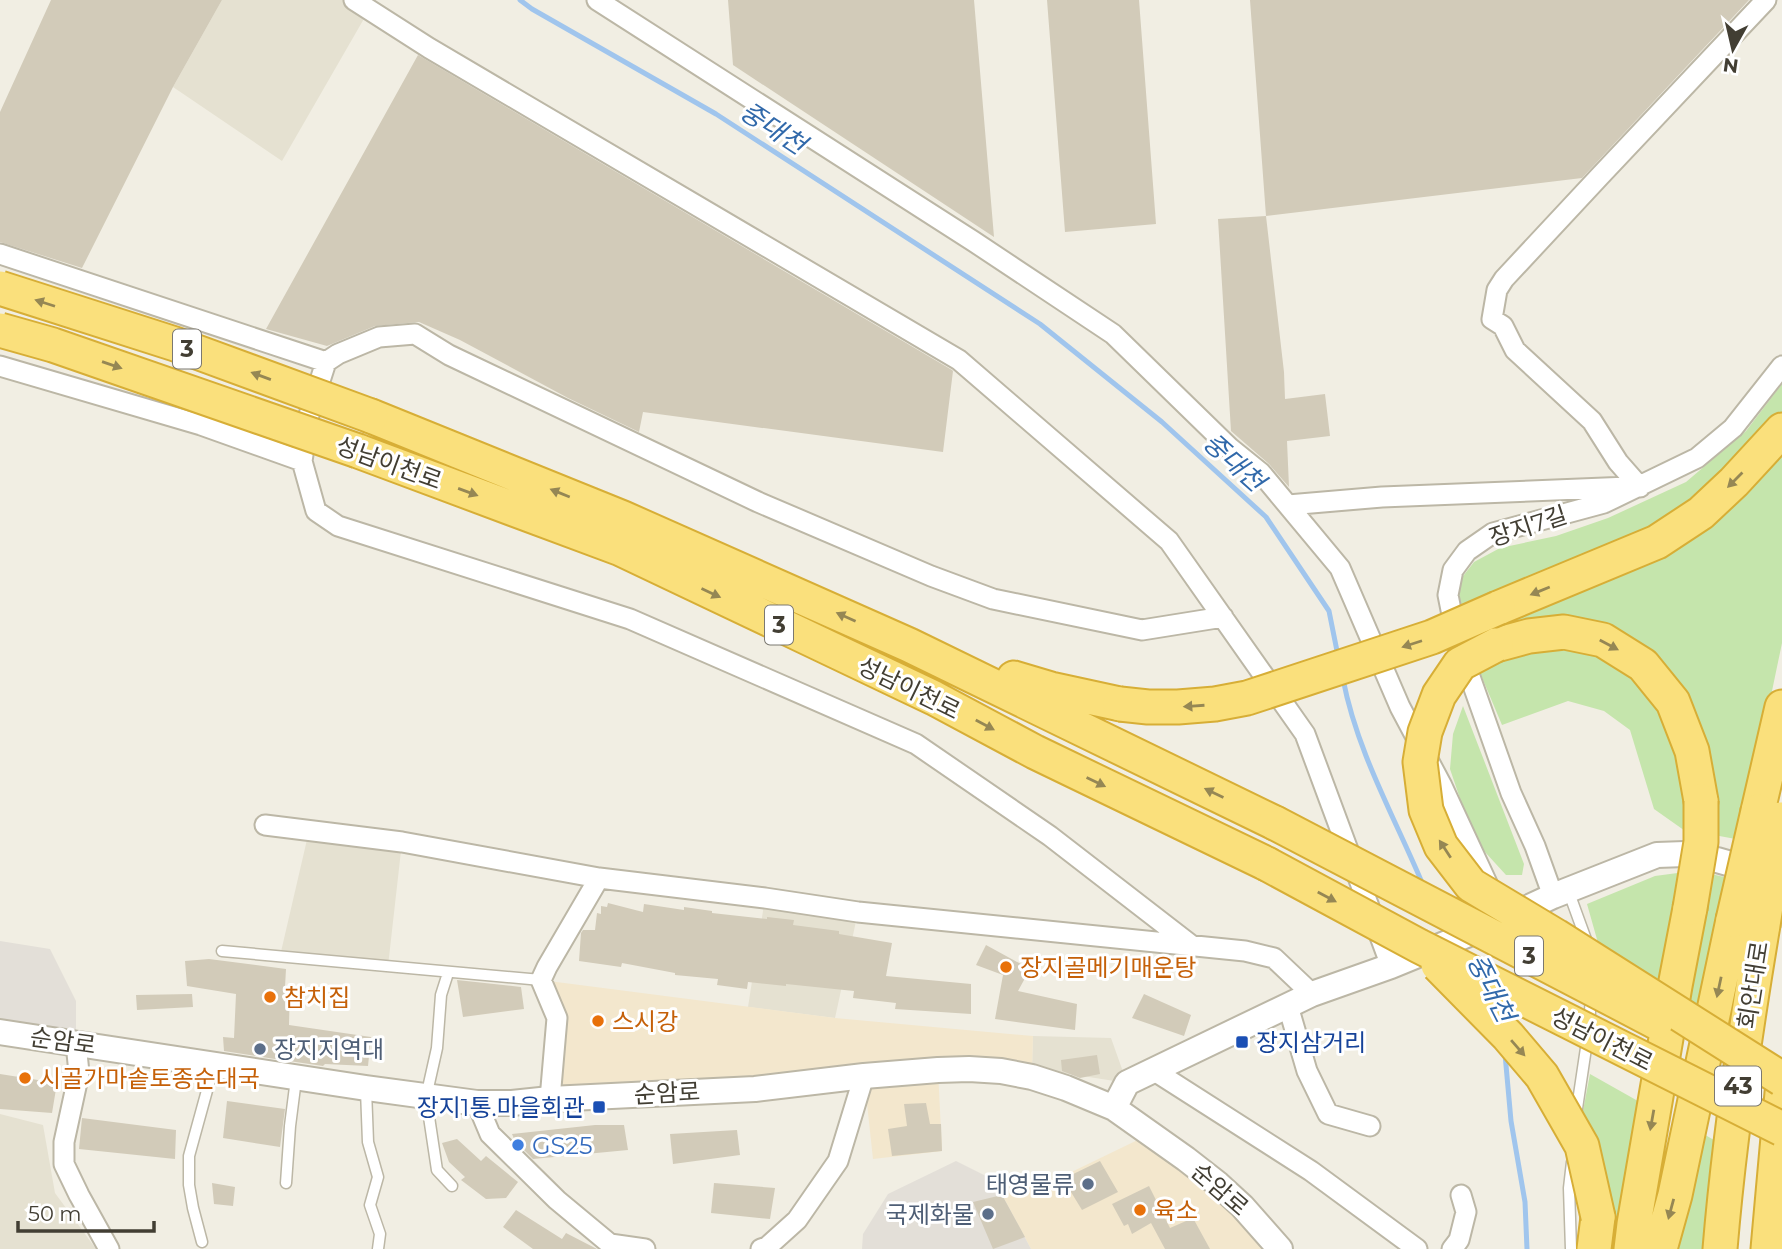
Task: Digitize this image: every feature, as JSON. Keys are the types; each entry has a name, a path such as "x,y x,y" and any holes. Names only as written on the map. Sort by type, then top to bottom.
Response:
{"highway":[{"name":"성남이천로","path":"0,288 174,344 371,416 623,518 909,645 1275,823 1782,1091"},
{"name":"성남이천로","path":"0,330 53,345 358,451 635,556 921,693 1035,752 1267,864 1419,946 1782,1129"},
{"path":"909,645 1051,689 1120,704 1178,706 1215,704 1247,698 1432,637 1657,542 1701,513 1782,430"},
{"path":"1631,1249 1670,1012 1690,908 1701,842 1701,801 1692,751 1673,702 1643,665 1603,640 1564,632 1529,636 1496,645 1460,664 1439,695 1425,732 1420,762 1426,810 1441,846 1471,885 1556,936 1782,1079"},
{"path":"1660,1249 1759,930 1782,707"},
{"name":"회안대로","path":"1720,1249 1726,1181 1759,930"},
{"name":"회안대로","path":"1742,1249 1768,1015 1759,930"},
{"path":"1419,946 1508,1036 1542,1076 1582,1146 1598,1217 1594,1249"},
{"path":"1769,1249 1782,1091"}],"street":[{"path":"354,0 429,48 959,360 1169,541 1305,734 1391,966"},
{"path":"597,0 1113,334 1230,447 1261,472 1340,568 1400,707 1442,786 1497,922"},
{"path":"1640,487 1618,462 1592,421 1515,350 1503,326 1492,320 1497,290 1504,279 1766,0"},
{"path":"0,254 326,362"},
{"path":"1191,945 1050,836 916,744 630,619 338,526 317,511 302,461 309,415 326,362 338,354 379,337 415,334 461,361 758,502 931,576 993,599 1142,630 1223,617"},
{"path":"0,366 201,425 302,461"},
{"name":"장지7길","path":"1561,893 1535,846 1511,793 1457,639 1448,595 1453,570 1467,551 1493,533 1604,503 1697,458 1733,428 1782,366"},
{"path":"1288,505 1382,496 1640,487"},
{"path":"265,825 402,842 599,878 858,912 1245,951 1274,958 1312,994"},
{"path":"1114,1108 1127,1083 1312,994 1391,966 1657,855 1685,854 1782,878"},
{"path":"550,1099 557,1018 541,980 599,878"},
{"path":"1288,1006 1307,1071 1328,1114 1370,1126"},
{"name":"순암로","path":"0,1032 477,1103 755,1089 938,1070 1001,1071 1066,1088 1114,1108 1218,1184 1242,1206 1280,1249"},
{"path":"76,1044 79,1073 64,1142 64,1164 108,1249"},
{"path":"1153,1070 1311,1171 1417,1249"},
{"path":"761,1249 767,1247 797,1220 838,1161 864,1076"},
{"path":"477,1103 490,1134 556,1200 612,1247 645,1249"},
{"path":"1452,1249 1459,1240 1466,1212 1461,1195"}],"lane":[{"path":"1561,893 1588,944 1590,969"},
{"path":"222,951 541,980"},
{"path":"448,972 441,995 437,1048 426,1097 437,1170 452,1186"},
{"path":"1571,1249 1569,1188 1589,1028 1591,982"},
{"path":"202,1242 193,1208 189,1156 214,1064"},
{"path":"286,1183 296,1078"},
{"path":"366,1088 368,1142 378,1177 370,1205 380,1234 377,1249"}],"shaded area":[{"path":"222,0 354,0 369,10 282,161 173,87"},
{"path":"309,831 402,842 388,966 280,956"},
{"path":"765,898 858,912 835,1018 748,1007"},
{"path":"0,941 50,949 76,1001 76,1043 0,1032"},
{"path":"541,980 835,1018 1033,1036 1032,1068 938,1070 942,1151 873,1159 864,1076 550,1099 557,1018"},
{"path":"1033,1036 1111,1038 1127,1083 1032,1068"},
{"path":"0,1114 43,1125 55,1193 96,1249 0,1249"},
{"path":"1150,1134 1280,1249 1031,1249 1002,1195 1021,1181 1057,1179"},
{"path":"956,1161 994,1180 1031,1249 862,1249 863,1234 888,1194"}],"green space":[{"path":"1782,384 1782,417 1666,526 1456,609 1460,580 1474,562 1500,548 1556,536 1608,518 1686,482 1746,431"},
{"path":"1782,444 1782,643 1741,840 1714,835 1716,798 1619,642 1465,645 1462,632 1624,567"},
{"path":"1571,643 1620,661 1677,722 1688,833 1654,809 1630,730 1604,711 1568,701 1502,725 1478,668 1508,652"},
{"path":"1463,706 1524,864 1522,875 1506,875 1474,840 1450,769 1453,734"},
{"path":"1685,872 1665,995 1602,957 1587,904 1655,876"},
{"path":"1711,874 1733,879 1704,1017 1682,1005"},
{"path":"1590,1074 1645,1105 1625,1249 1599,1249 1578,1137"},
{"path":"1695,1129 1719,1143 1708,1249 1668,1249"}],"building":[{"path":"51,0 222,0 173,87 82,268 0,242 0,112"},
{"path":"728,0 974,0 994,237 733,65"},
{"path":"1047,0 1139,0 1156,224 1065,232"},
{"path":"1250,0 1749,0 1582,178 1266,216"},
{"path":"418,55 952,370 943,452 643,412 639,432 568,398 460,340 419,322 375,326 327,346 266,329"},
{"path":"1266,216 1285,399 1325,394 1330,436 1287,441 1289,487 1269,464 1231,431 1218,219"},
{"path":"608,903 643,912 644,904 794,920 793,925 839,931 839,934 892,943 886,976 971,984 971,1014 895,1009 896,1003 853,998 854,991 748,982 747,989 717,985 718,979 675,975 622,963 621,967 579,961 581,933 583,930 595,930 597,913 601,914 601,906 607,907"},
{"path":"986,945 1030,969 1018,991 1077,1004 1075,1030 995,1019 1003,975 976,965"},
{"path":"209,959 286,969 285,987 290,987 289,1025 371,1037 368,1066 323,1066 224,1051 223,1037 234,1038 236,994 187,986 185,961"},
{"path":"457,980 521,987 524,1009 463,1017"},
{"path":"192,994 193,1007 137,1010 136,995"},
{"path":"1144,994 1191,1015 1184,1036 1132,1018"},
{"path":"1097,1055 1100,1074 1080,1078 1062,1071 1061,1060"},
{"path":"0,1074 57,1083 52,1113 0,1109"},
{"path":"227,1101 285,1109 280,1147 223,1138"},
{"path":"926,1103 930,1124 941,1124 942,1151 892,1156 888,1129 907,1126 904,1104"},
{"path":"82,1118 176,1130 175,1159 79,1149"},
{"path":"595,1125 624,1125 628,1150 533,1159 515,1141 512,1134"},
{"path":"737,1130 740,1155 673,1164 670,1134"},
{"path":"457,1139 481,1161 486,1156 518,1182 506,1198 486,1199 461,1180 465,1177 449,1162 442,1143"},
{"path":"1100,1161 1118,1192 1082,1210 1063,1179"},
{"path":"212,1183 235,1187 233,1206 214,1204"},
{"path":"714,1183 775,1188 770,1219 711,1213"},
{"path":"1149,1186 1170,1228 1193,1218 1210,1249 1165,1249 1151,1223 1132,1234 1128,1224 1124,1226 1112,1204"},
{"path":"1002,1195 1025,1237 993,1249 973,1202"},
{"path":"516,1210 562,1239 566,1233 597,1249 533,1249 503,1227"}],"waterway":[{"name":"중대천","path":"520,0 716,114 1040,324 1162,422 1266,517 1329,611 1338,656"},
{"name":"중대천","path":"1343,679 1357,733 1367,759 1423,885"},
{"name":"중대천","path":"1505,1054 1511,1121 1525,1202 1527,1249"}],"place":[{"name":"장지골메기매운탕","path":"1006,967"},
{"name":"참치집","path":"270,997"},
{"name":"스시강","path":"598,1021"},
{"name":"장지삼거리","path":"1242,1042"},
{"name":"장지지역대","path":"260,1049"},
{"name":"시골가마솥토종순대국","path":"25,1078"},
{"name":"장지1통.마을회관","path":"599,1107"},
{"name":"GS25","path":"518,1145"},
{"name":"태영물류","path":"1088,1184"},
{"name":"육소","path":"1140,1210"},
{"name":"국제화물","path":"988,1214"}]}
